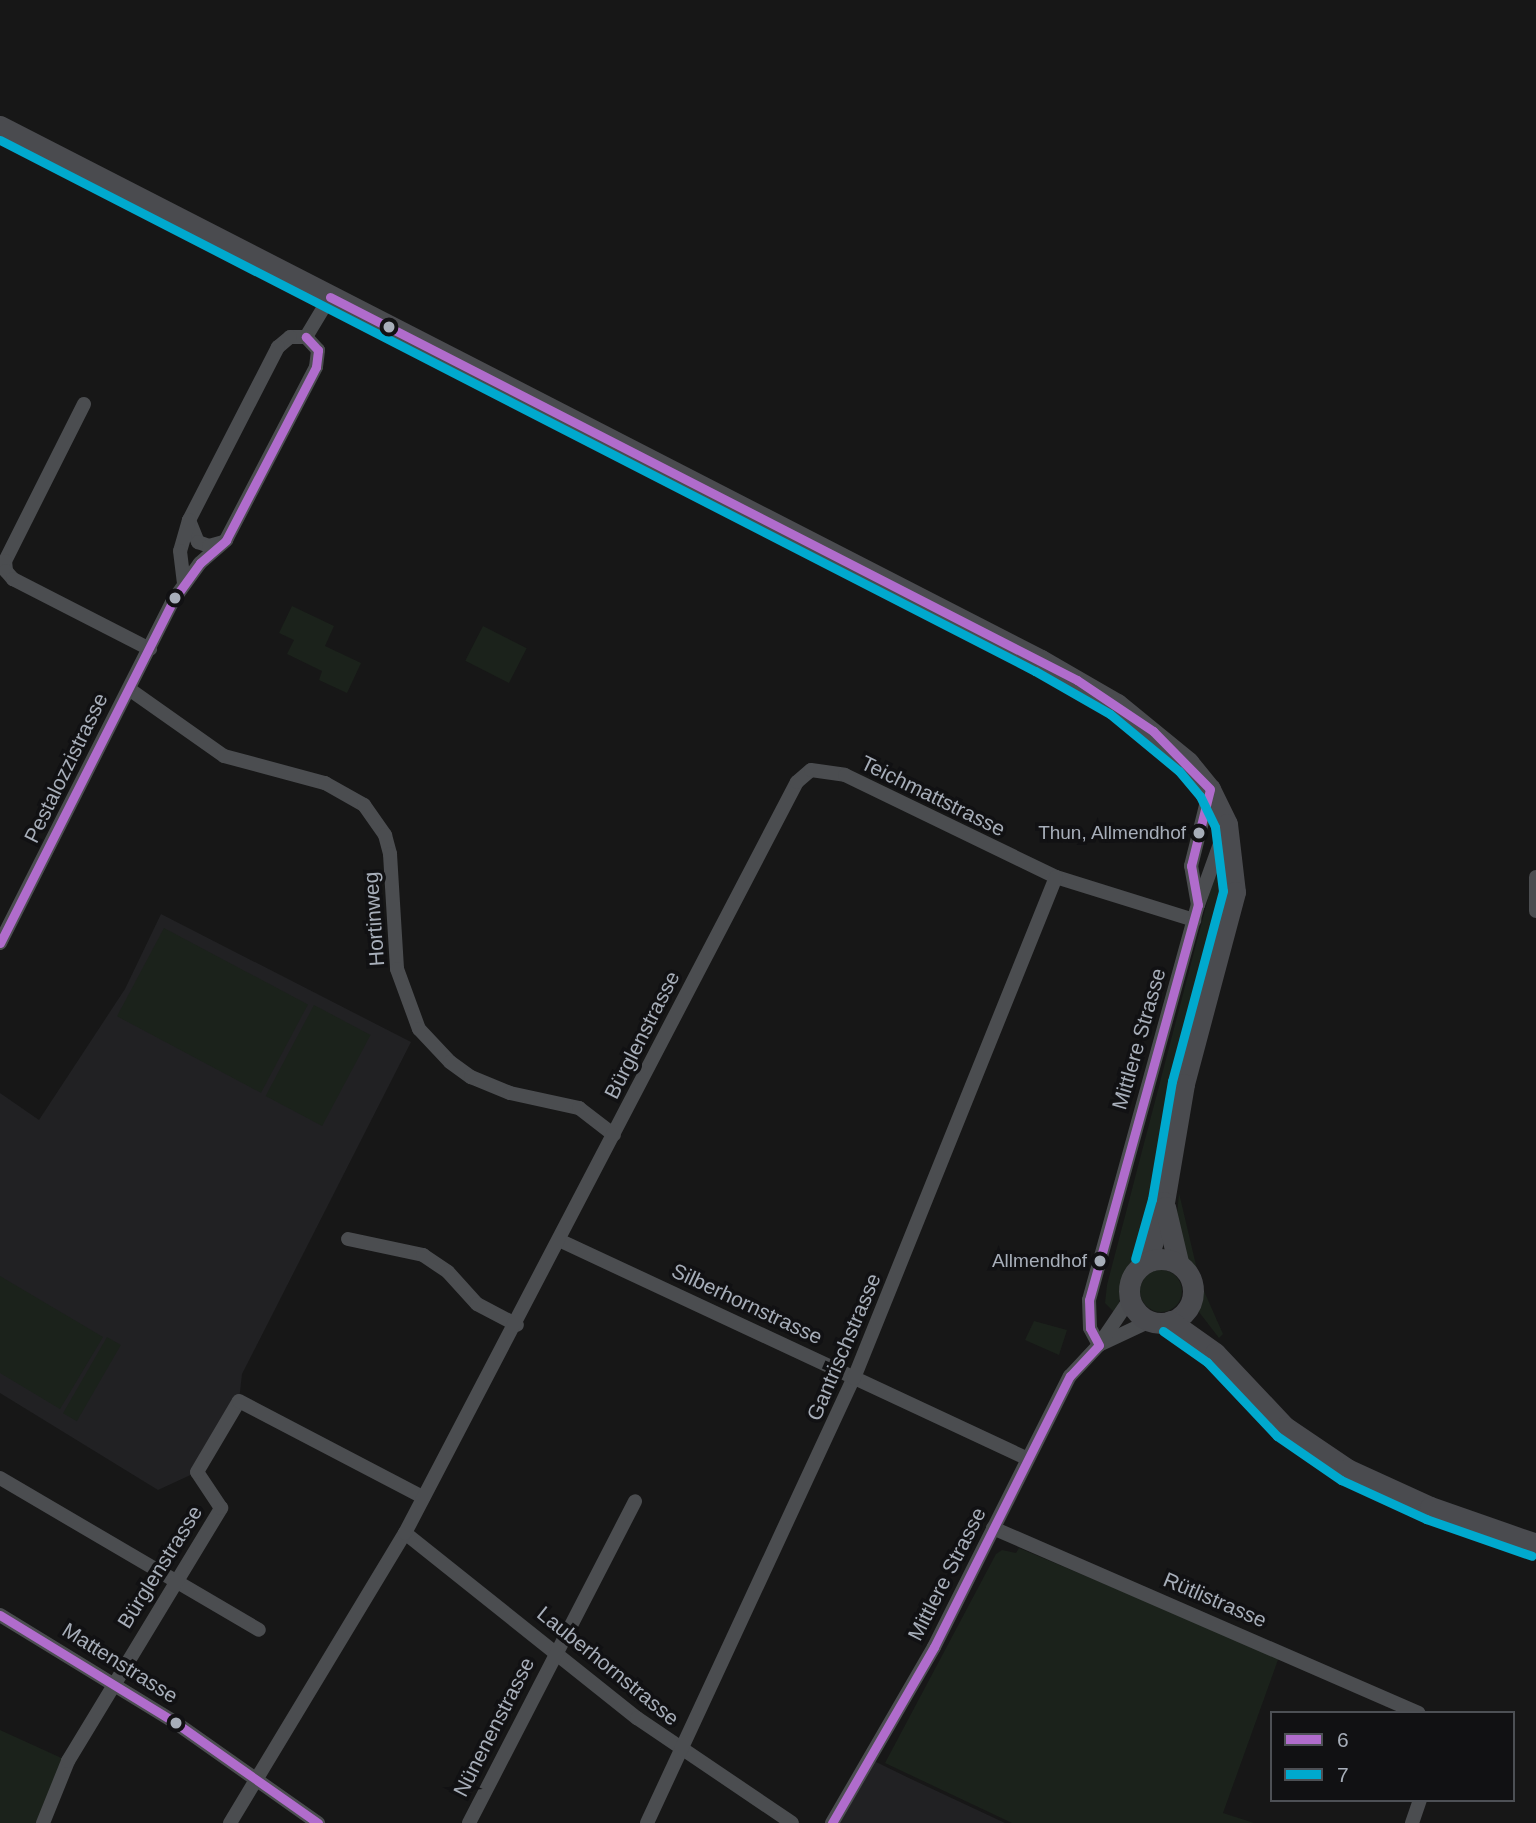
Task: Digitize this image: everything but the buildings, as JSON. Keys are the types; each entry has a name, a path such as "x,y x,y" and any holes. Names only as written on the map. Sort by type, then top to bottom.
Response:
{"main road":[{"path":"0,126 1077,680 1153,731 1210,789 1227,824 1235,858 1234,902 1184,1084 1164,1202 1147,1262 1132,1278 1130,1298 1139,1314 1160,1321 1215,1353 1285,1426 1347,1469 1422,1504 1536,1544"},
{"path":"1164,1202 1178,1262 1191,1279 1191,1305 1215,1353"},
{"path":"1147,1262 1178,1262"},
{"path":"1160,1321 1191,1305"}],"street":[{"path":"184,582 180,551 189,520 278,347 290,337 306,337 330,297"},
{"name":"Pestalozzistrasse","path":"0,943 184,582 226,540 316,367 318,350 306,337"},
{"path":"84,404 5,561 6,571 13,579 150,649"},
{"path":"189,520 198,542 209,546 226,540"},
{"name":"Hortinweg","path":"129,689 225,755 325,783 364,806 385,835 390,853 397,969 419,1029 443,1055 471,1077 510,1093 579,1108 614,1135"},
{"name":"Bürglenstrasse","path":"230,1823 260,1778 405,1533 561,1241 786,801 811,770"},
{"name":"Teichmattstrasse","path":"811,770 845,775 1056,877 1194,920"},
{"name":"Mittlere Strasse","path":"1198,905 1191,866 1210,789"},
{"name":"Mittlere Strasse","path":"1099,1345 1090,1328 1089,1300 1198,905 1227,824"},
{"name":"Gantrischstrasse","path":"647,1823 854,1378 1056,877"},
{"path":"1536,877 1536,911"},
{"path":"348,1239 423,1255 448,1272 477,1304 517,1325"},
{"name":"Silberhornstrasse","path":"561,1241 1028,1460"},
{"name":"Mittlere Strasse","path":"832,1823 906,1700 1070,1376 1099,1345 1130,1298"},
{"name":"Mittlere Strasse","path":"1099,1345 1160,1321"},
{"name":"Bürglenstrasse","path":"43,1823 68,1761 221,1508 197,1472 239,1401 423,1497"},
{"path":"0,1478 174,1583 258,1630"},
{"name":"Nünenenstrasse","path":"468,1823 635,1501"},
{"name":"Rütlistrasse","path":"993,1528 1414,1711"},
{"name":"Lauberhornstrasse","path":"405,1533 682,1751 792,1823"},
{"name":"Mattenstrasse","path":"0,1615 113,1683 260,1778 318,1823"},
{"path":"1412,1823 1418,1802"}],"shaded area":[{"path":"292,606 334,626 325,646 361,663 347,693 319,680 322,671 287,654 294,640 279,633"},
{"path":"483,626 527,648 509,683 465,661"},
{"path":"1217,864 1221,867 1223,897 1163,1120 1156,1158 1150,1236 1144,1254 1127,1272 1116,1314 1105,1303 1107,1285"},
{"path":"161,914 411,1042 242,1374 239,1401 197,1472 158,1490 0,1393 0,1093 39,1120 125,989"},
{"path":"164,928 308,1005 261,1093 117,1016"},
{"path":"314,1005 371,1035 322,1126 266,1096"},
{"path":"1179,1193 1200,1282 1223,1334 1219,1338 1199,1312 1198,1279 1182,1256 1176,1226"},
{"path":"1161,1270 1176,1276 1182,1291 1176,1306 1161,1312 1146,1306 1140,1291 1146,1276"},
{"path":"0,1276 103,1337 60,1409 0,1373"},
{"path":"1034,1321 1067,1330 1059,1355 1025,1340"},
{"path":"107,1337 121,1345 77,1421 63,1413"},
{"path":"1019,1548 1279,1657 1223,1813 1254,1823 1012,1823 885,1763 996,1554 1002,1550 1016,1553"},
{"path":"0,1730 68,1761 43,1823 0,1823"},
{"path":"872,1760 911,1779 1005,1823 832,1823"}],"transit line":[{"name":"7","path":"0,140 1035,671 1110,714 1179,771 1200,796 1215,827 1223,891 1172,1081 1152,1199 1135,1259"},
{"name":"6","path":"330,297 1077,680 1153,731 1210,789"},
{"name":"6","path":"0,943 174,599 200,563 226,540 316,367 318,350 306,337"},
{"name":"6","path":"1099,1345 1090,1328 1089,1300 1198,905 1191,866 1210,789"},
{"name":"7","path":"1163,1331 1207,1362 1277,1436 1341,1480 1426,1519 1532,1556"},
{"name":"6","path":"832,1823 934,1647 1070,1376 1099,1345"},
{"name":"6","path":"0,1615 176,1723 318,1823"}],"place":[{"name":"Thun, Allmendhof","path":"1199,833"},
{"name":"Allmendhof","path":"1100,1261"}]}
